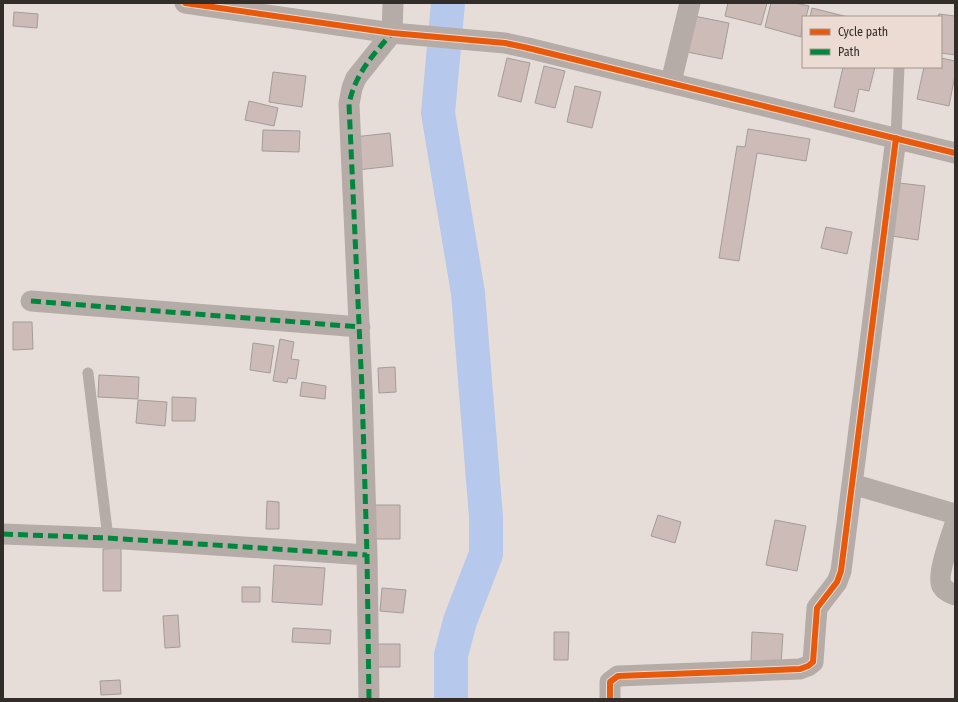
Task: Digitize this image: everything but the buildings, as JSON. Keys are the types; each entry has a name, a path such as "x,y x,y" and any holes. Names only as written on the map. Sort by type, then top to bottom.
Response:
{"street":[{"path":"185,3 291,11 392,33 505,43 671,82 955,153"},
{"path":"369,699 367,555 360,328 349,104 356,78 392,33 393,3"},
{"path":"671,82 690,3"},
{"path":"610,699 610,682 618,676 800,669 811,664 814,658 813,635 817,608 837,582 841,571 896,138"},
{"path":"31,301 360,328"},
{"path":"852,484 955,514"},
{"path":"955,524 940,577 942,587 949,593 955,595"},
{"path":"3,534 108,538 367,555"}],"lane":[{"path":"896,138 899,68"},
{"path":"88,373 108,538"}],"waterway":[{"path":"448,3 438,113 468,293 486,517 486,554 460,621 451,655 451,699"}],"marked path":[{"path":"369,699 367,555 362,390 349,104 360,74 392,33"},
{"path":"31,301 360,327"},
{"path":"3,534 108,538 367,555"}],"cycle path":[{"path":"185,3 392,33 505,43 955,153"},
{"path":"610,699 610,682 618,676 800,669 813,662 817,608 837,582 841,571 896,138"}]}
